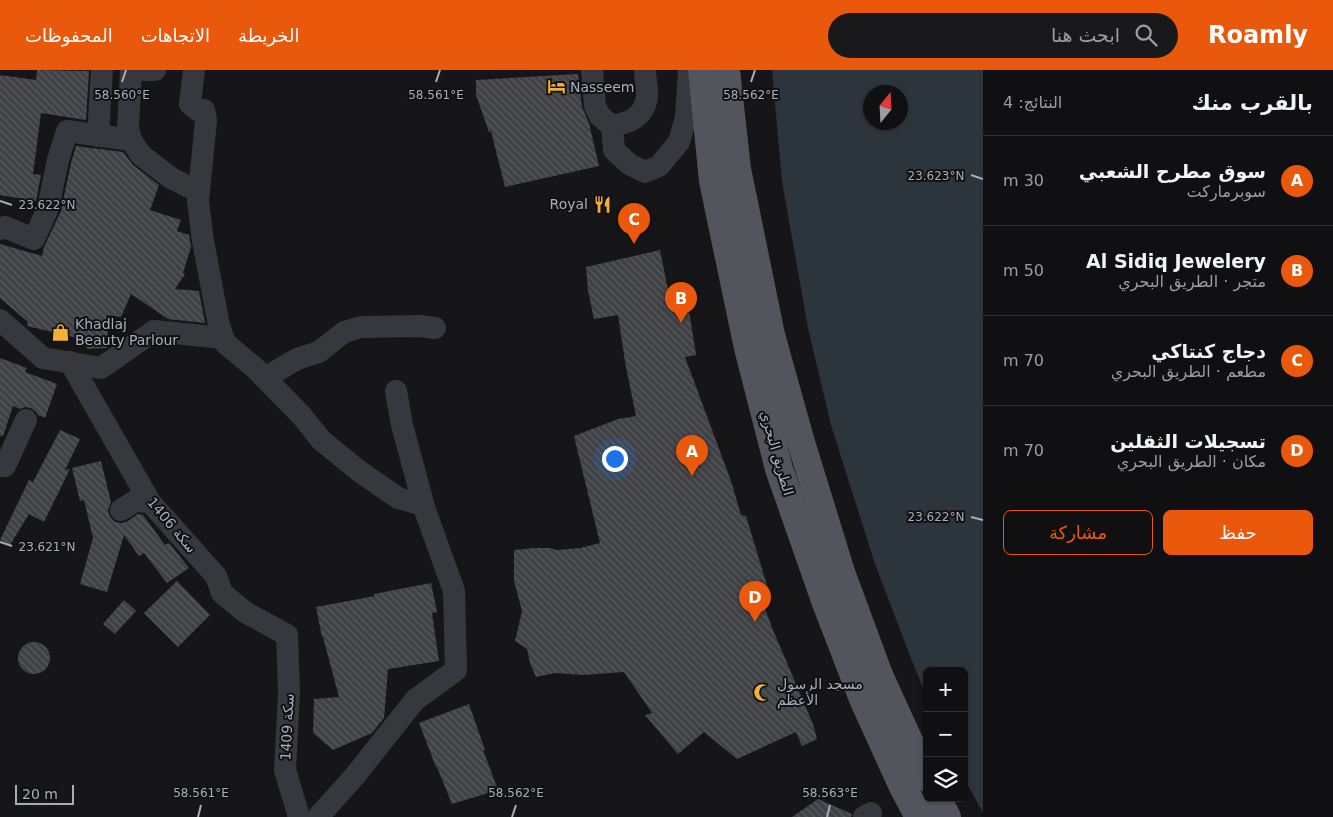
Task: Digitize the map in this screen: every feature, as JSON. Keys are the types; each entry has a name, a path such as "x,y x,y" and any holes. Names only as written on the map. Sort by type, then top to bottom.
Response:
{"main road":[{"name":"الطريق البحري","path":"702,70 713,181 748,348 779,468 826,603 863,699 903,787 919,817"},
{"name":"الطريق البحري","path":"726,70 737,169 771,335 800,439 842,572 879,676 923,770"},
{"path":"940,802 947,817"}],"street":[{"path":"98,136 102,70"},
{"path":"131,70 128,128 131,140 141,155 171,178 199,192"},
{"path":"144,70 155,70"},
{"path":"194,70 190,104 197,110 204,110 206,121 198,201 203,241 219,325 225,343 266,378 302,416 321,440 359,471 398,498 423,506"},
{"path":"592,70 595,106 600,116 612,126 614,150 628,164 645,172 659,166 679,142 686,117 689,70"},
{"path":"612,126 627,124 641,114 647,98 644,70"},
{"path":"0,229 5,227 34,239 48,208 58,160 67,131 131,140"},
{"path":"1,323 43,358 101,368 154,331 223,338"},
{"path":"266,378 297,359 319,352 344,332 361,327 421,326 435,328"},
{"name":"1406 سكة","path":"70,362 150,502 216,576 222,593 245,612 287,635"},
{"path":"318,817 354,777 415,700 456,670 454,590 423,506 402,425 396,391"},
{"path":"0,466 5,466 26,420"},
{"path":"121,510 135,502 150,502"},
{"name":"1409 سكة","path":"287,635 289,692 285,770 299,817"}],"shaded area":[{"path":"772,70 983,70 983,813 968,785 968,667 923,667 923,687 874,561 831,425 808,328 782,181"}],"building":[{"path":"37,70 89,71 86,120 41,113 33,174 41,175 36,201 0,195 0,75 36,80"},
{"path":"578,74 582,107 589,123 599,166 505,187 491,131 489,132 476,95 476,80"},
{"path":"76,146 123,152 133,165 159,185 150,210 181,220 177,231 189,235 191,247 183,273 185,274 175,289 199,291 205,323 168,319 131,294 121,317 107,315 108,347 87,349 86,340 27,326 28,322 0,298 0,244 42,256 44,247 61,211"},
{"path":"660,250 671,305 688,304 696,355 685,357 731,481 741,515 746,516 769,592 760,595 813,724 817,739 802,746 796,732 737,759 704,732 678,754 645,715 652,713 624,672 583,675 555,673 536,677 527,649 515,641 522,611 514,581 514,550 550,548 557,550 580,548 600,543 574,436 618,419 636,416 618,315 594,319 588,291 586,267"},
{"path":"0,358 27,368 25,372 57,384 45,418 38,415 31,408 25,407 20,409 13,406 3,436 0,436"},
{"path":"60,430 80,439 65,470 70,469 44,522 29,514 10,545 0,540 29,480 33,482"},
{"path":"101,461 111,502 108,510 110,517 115,522 122,523 138,514 143,515 165,545 169,543 189,568 167,583 144,553 139,556 124,535 107,592 80,584 93,538 84,500 80,501 72,468"},
{"path":"177,581 210,615 178,647 144,613"},
{"path":"431,583 437,612 432,613 439,661 388,669 384,718 372,733 333,750 313,733 314,699 339,697 322,637 316,607"},
{"path":"124,600 136,611 115,634 103,624"},
{"path":"34,642 46,646 50,658 46,670 34,674 22,670 18,658 22,646"},
{"path":"469,704 498,790 452,804 419,723"},
{"path":"818,799 852,814 851,817 792,817"}],"place":[{"name":"Nasseem","path":"556,87"},
{"name":"Royal","path":"602,204"},
{"name":"دجاج كنتاكي","path":"634,244"},
{"name":"Al Sidiq Jewelery","path":"681,323"},
{"name":"Khadlaj Beauty Parlour","path":"61,332"},
{"name":"سوق مطرح الشعبي","path":"692,476"},
{"name":"تسجيلات الثقلين","path":"755,622"},
{"name":"مسجد الرسول الأعظم","path":"763,692"}]}
